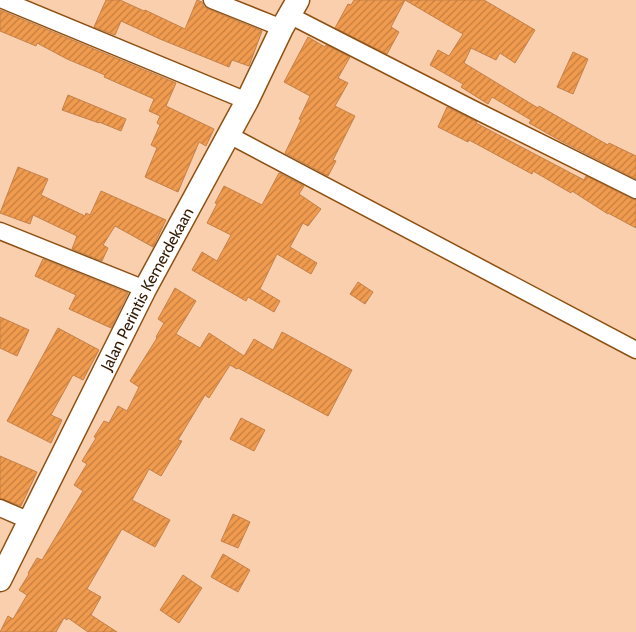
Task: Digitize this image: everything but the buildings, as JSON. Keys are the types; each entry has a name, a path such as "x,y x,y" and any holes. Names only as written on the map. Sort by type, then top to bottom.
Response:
{"street":[{"path":"3,0 247,101"},
{"path":"212,0 290,14 473,109 636,190"},
{"name":"Jalan Perintis Kemerdekaan","path":"0,580 145,289 247,101 290,14"},
{"path":"229,134 636,350"},
{"path":"0,231 145,289"},
{"path":"0,508 30,521"}]}
